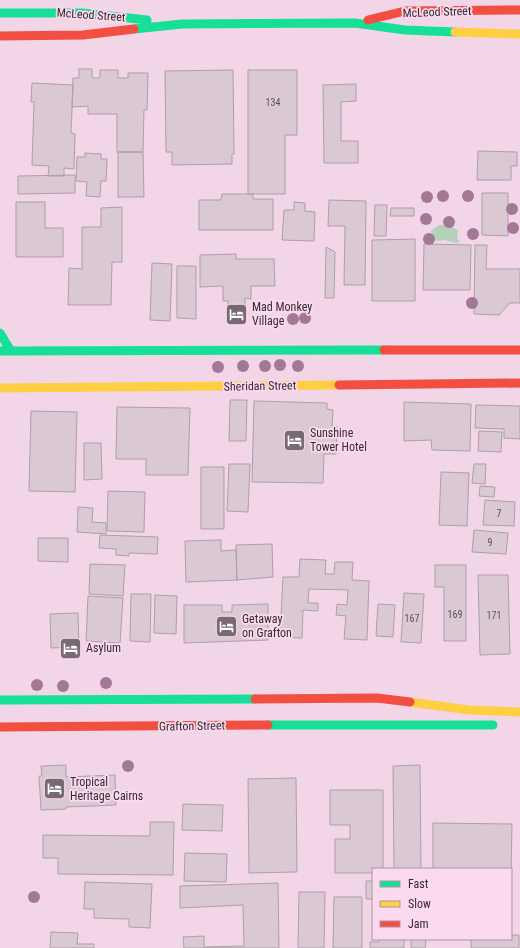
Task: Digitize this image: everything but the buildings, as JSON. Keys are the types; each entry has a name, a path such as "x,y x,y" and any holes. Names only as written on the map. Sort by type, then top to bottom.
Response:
{"main road":[{"name":"McLeod Street","path":"355,24 405,11 520,10"},
{"name":"McLeod Street","path":"0,13 87,13 182,24"},
{"name":"McLeod Street","path":"0,36 82,35 182,24 355,24 405,30 520,34"},
{"path":"0,333 11,351"},
{"path":"0,351 520,350"},
{"name":"Sheridan Street","path":"0,388 520,384"},
{"path":"381,699 387,712 384,724"},
{"path":"0,700 113,707 381,699 469,710 520,712"},
{"path":"113,707 117,727"},
{"name":"Grafton Street","path":"0,727 384,724 505,725"}],"shaded area":[{"path":"0,0 520,0 520,948 0,948"},
{"path":"439,225 455,228 458,231 457,239 460,241 455,243 444,240 434,240 431,231"}],"traffic: fast":[{"path":"0,13 82,13 147,20"},
{"path":"134,29 182,24 355,23 405,30 455,32"},
{"path":"0,333 11,351"},
{"path":"0,351 384,350"},
{"path":"0,700 255,699"},
{"path":"268,725 493,725"}],"traffic: slow":[{"path":"455,32 520,34"},
{"path":"0,388 339,385"},
{"path":"410,702 469,710 520,712"}],"traffic: jam":[{"path":"368,20 405,11 520,10"},
{"path":"0,36 83,35 134,29"},
{"path":"384,350 520,350"},
{"path":"339,385 520,383"},
{"path":"255,699 377,698 410,702"},
{"path":"0,727 268,725"}],"place":[{"name":"Mad Monkey Village","path":"237,314"},
{"name":"Sunshine Tower Hotel","path":"295,440"},
{"name":"Getaway on Grafton","path":"226,626"},
{"name":"Asylum","path":"71,648"},
{"name":"Tropical Heritage Cairns","path":"55,789"}]}
